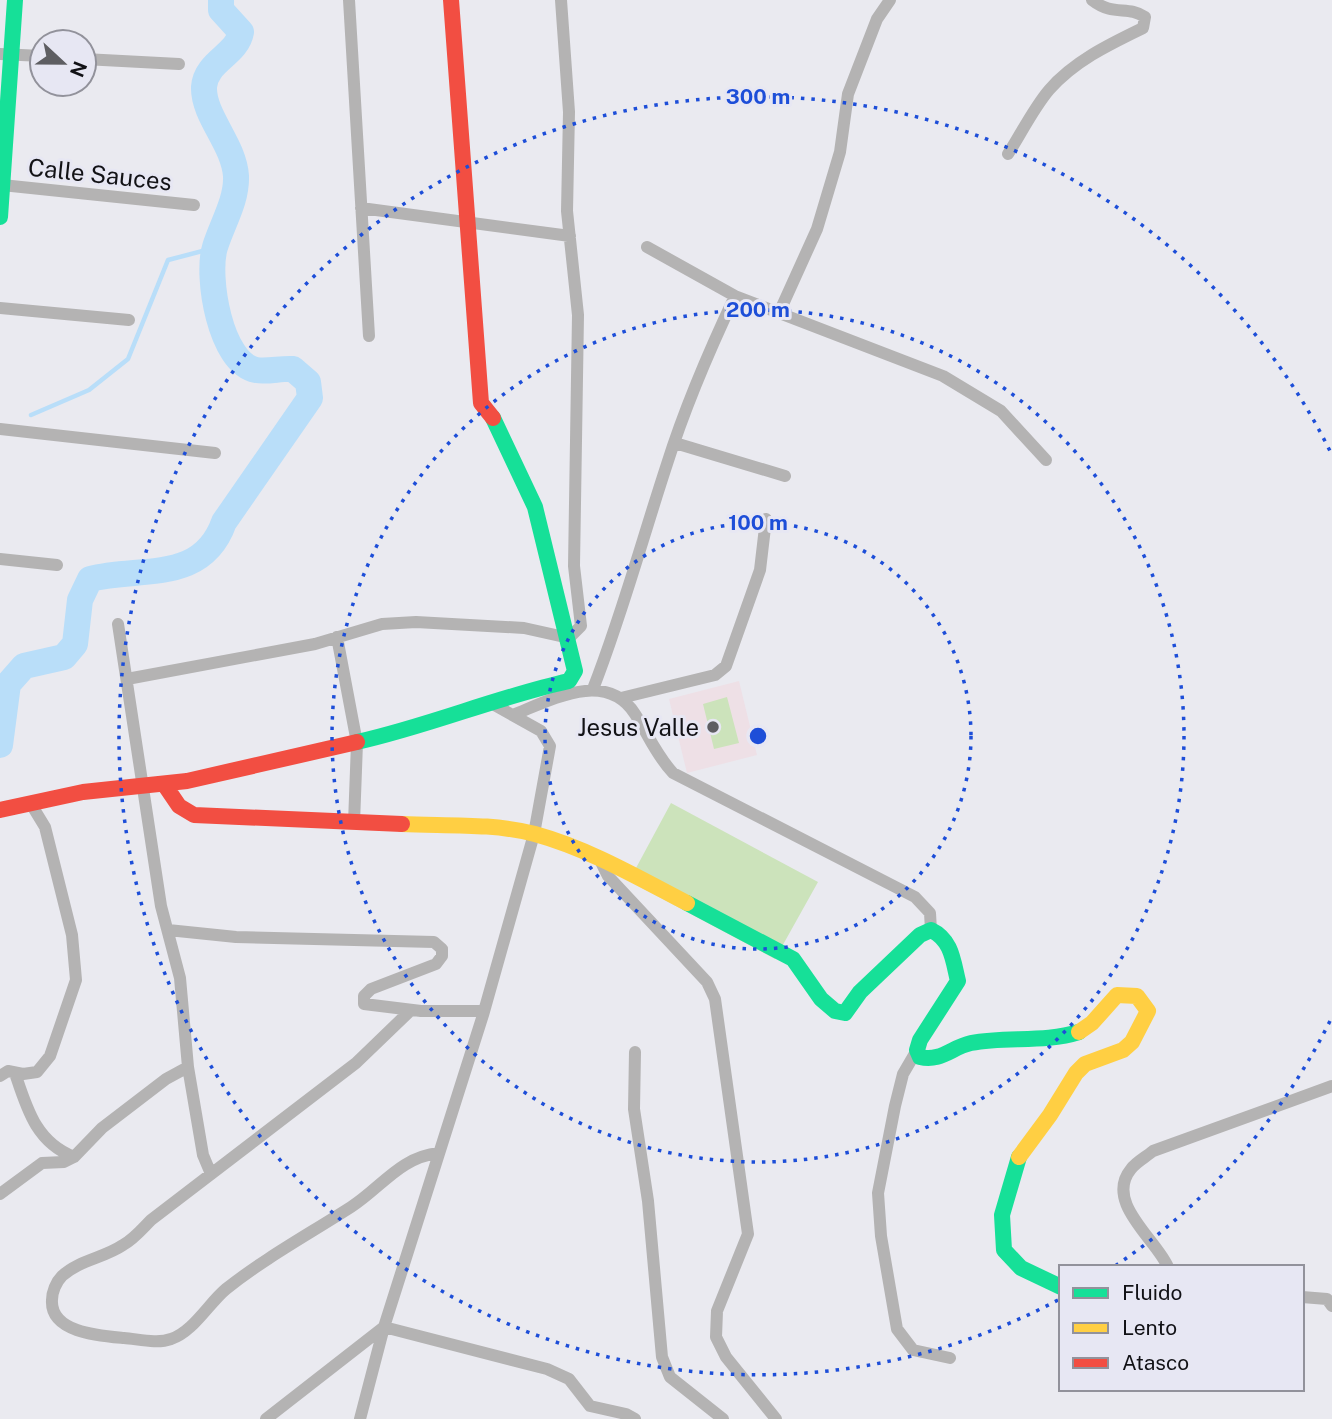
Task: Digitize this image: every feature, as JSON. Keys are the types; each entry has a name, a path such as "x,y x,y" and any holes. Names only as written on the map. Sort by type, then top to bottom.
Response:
{"street":[{"path":"0,217 5,54 15,0"},
{"path":"349,0 369,336"},
{"path":"0,810 83,792 187,781 357,743 410,730 569,681 575,671 535,507 496,422 481,403 451,0"},
{"path":"561,0 569,112 567,211 578,315 574,566 582,611 581,626 569,638"},
{"path":"779,313 817,229 840,152 848,94 877,19 890,0"},
{"path":"1008,154 1048,91 1059,80 1110,42 1143,28 1145,17 1136,11 1110,11 1092,0"},
{"path":"5,54 28,55"},
{"path":"98,59 179,64"},
{"name":"Calle Sauces","path":"2,181 194,205"},
{"path":"361,208 570,236"},
{"path":"647,247 735,296 943,376 1001,411 1046,460"},
{"path":"593,689 620,621 675,443 708,353 735,296"},
{"path":"0,308 129,320"},
{"path":"0,429 215,453"},
{"path":"675,443 785,476"},
{"path":"621,698 715,675 726,666 760,570 766,519"},
{"path":"0,559 57,565"},
{"path":"127,679 337,638 382,624 416,621 524,628 569,638"},
{"path":"118,624 168,930 180,978 188,1067 203,1155 211,1174"},
{"path":"337,638 357,743 354,823"},
{"path":"513,715 566,694 593,689 621,698 634,712 660,759 673,773 915,897 930,913 931,930"},
{"path":"360,1419 384,1327 484,1011 534,834 550,746 541,731 491,703"},
{"path":"164,784 179,806 194,814 488,828 534,834 598,856 793,959 802,968 826,1008 836,1012 845,1013 869,983 920,935 931,930 941,933 948,941 958,981 928,1025 903,1074 878,1193 881,1236 897,1329 913,1350 950,1358"},
{"path":"0,1076 8,1071 37,1072 50,1056 76,980 72,935 49,840 45,827 31,804"},
{"path":"598,856 608,876 707,982 715,999 748,1221 748,1234 717,1311 716,1337 726,1357 776,1419"},
{"path":"168,930 236,937 434,942 442,949 442,956 436,964 371,989 364,996 364,1004 411,1010 484,1011"},
{"path":"917,1050 920,1057 939,1060 958,1046 972,1043 1072,1035 1093,1025 1111,999 1124,993 1144,1001 1148,1012 1138,1038 1117,1054 1087,1064 1077,1072 1050,1116 1020,1156 1002,1214 1003,1249 1011,1260 1027,1272 1059,1286"},
{"path":"411,1010 356,1063 122,1246 78,1265 60,1278 52,1294 51,1308 57,1319 74,1329 97,1336 161,1341 173,1339 225,1290 299,1238 354,1205 402,1164 421,1155 439,1153"},
{"path":"635,1052 634,1109 648,1201 662,1357 670,1377 723,1419"},
{"path":"0,1194 42,1163 64,1162 74,1157 102,1128 166,1079 188,1067"},
{"path":"15,1073 27,1108 50,1146 74,1157"},
{"path":"1167,1265 1164,1257 1134,1220 1127,1203 1123,1183 1131,1169 1153,1151 1332,1086"},
{"path":"1304,1297 1326,1299 1332,1306"},
{"path":"266,1419 384,1327"},
{"path":"384,1327 547,1369 569,1379 590,1406 626,1414 635,1419"}],"shaded area":[{"name":"Jesus Valle","path":"739,681 757,755 687,773 669,699"}],"green space":[{"path":"727,697 739,743 714,749 703,704"},
{"path":"671,803 818,882 775,959 629,881"}],"waterway":[{"path":"0,745 8,684 24,666 64,657 75,644 80,600 90,579 168,569 186,564 201,555 214,542 224,522 310,398 308,382 293,369 256,370 244,364 233,352 219,317 213,260 234,194 236,176 230,153 208,109 204,87 210,71 234,47 241,32 221,10 221,0"},
{"path":"31,415 89,390 128,359 168,260 214,248"}],"traffic: fast":[{"path":"0,217 15,0"},
{"path":"357,742 569,681 575,671 535,507 493,418"},
{"path":"687,903 793,959 821,999 835,1011 845,1013 860,992 920,935 931,930 938,934 950,952 958,981 920,1040 917,1050 920,1057 940,1056 971,1043 1052,1037 1079,1032"},
{"path":"1019,1157 1002,1215 1004,1250 1021,1268 1059,1286"}],"traffic: slow":[{"path":"402,824 486,827 535,834 594,856 687,903"},
{"path":"1019,1157 1076,1073 1085,1064 1123,1050 1132,1042 1148,1011 1137,996 1117,995 1092,1023 1079,1032"}],"traffic: jam":[{"path":"451,0 481,403 493,418"},
{"path":"0,810 83,792 187,781 357,742"},
{"path":"164,784 179,806 194,815 402,824"}],"place":[{"name":"Jesus Valle","path":"713,727"}]}
